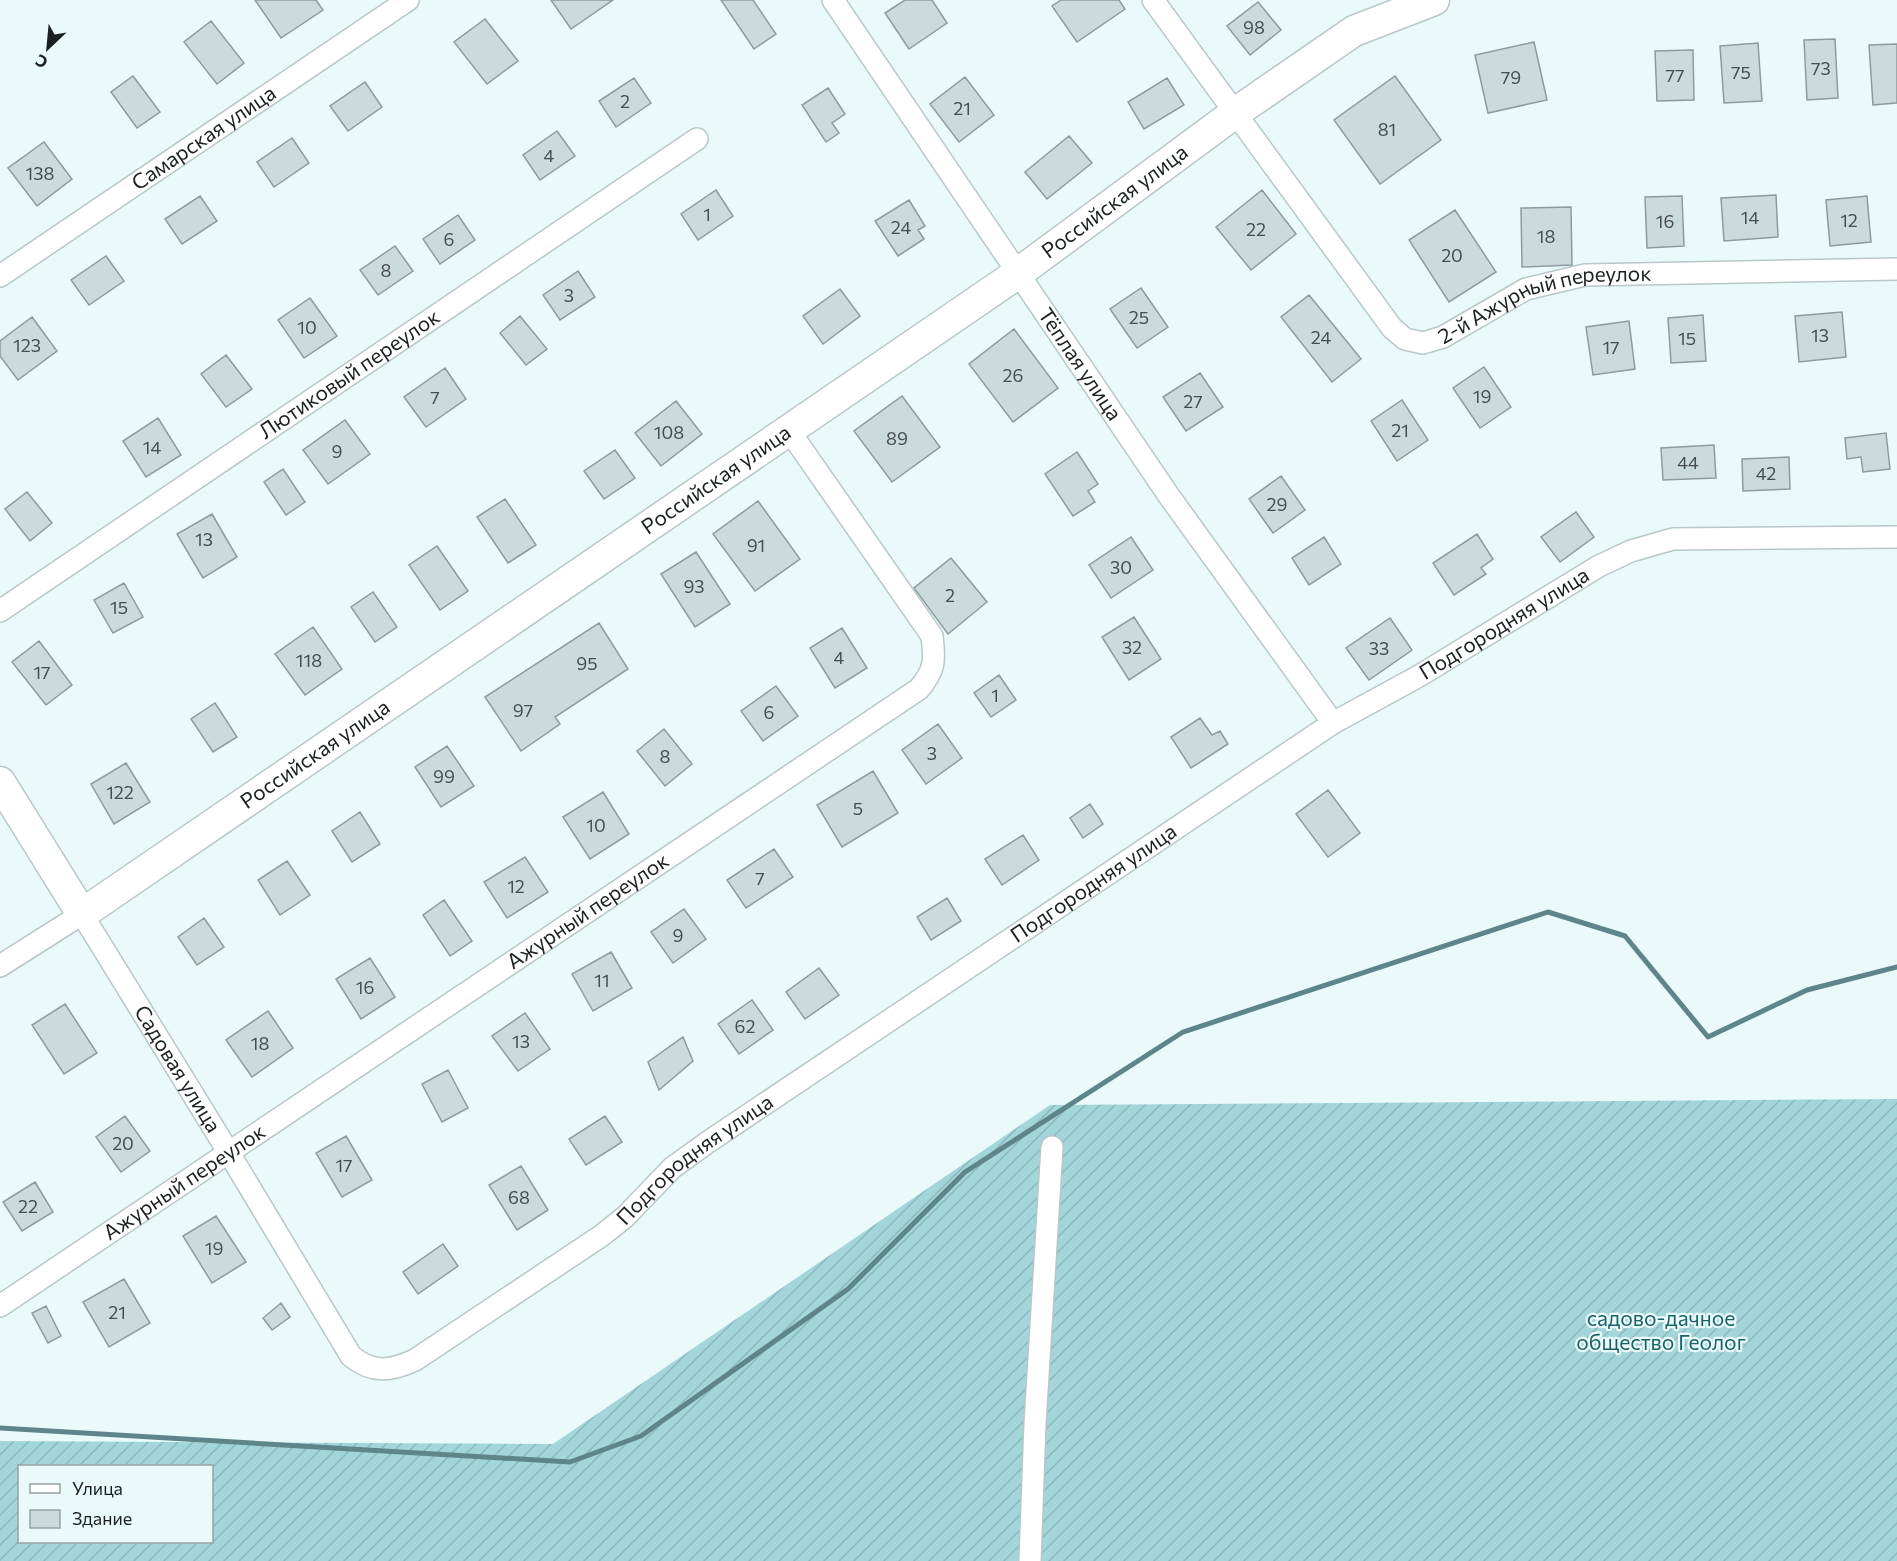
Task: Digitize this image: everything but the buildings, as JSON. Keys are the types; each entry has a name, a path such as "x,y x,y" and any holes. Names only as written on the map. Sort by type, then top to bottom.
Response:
{"street":[{"name":"Самарская улица","path":"0,276 408,0"},
{"name":"Тёплая улица","path":"833,0 1169,496 1333,723"},
{"name":"2-й Ажурный переулок","path":"1153,0 1392,328 1404,339 1423,343 1443,337 1526,289 1585,275 1897,269"},
{"name":"Российская улица","path":"0,966 82,914 1017,274 1235,113 1354,32 1434,0"},
{"name":"Лютиковый переулок","path":"0,611 697,138"},
{"name":"Ажурный переулок","path":"0,1306 919,689 928,678 934,665 932,636 788,429"},
{"name":"Подгородняя улица","path":"351,1356 358,1362 380,1370 396,1369 415,1360 601,1236 625,1217 672,1168 708,1142 1333,723 1419,676 1599,566 1631,551 1673,539 1897,537"},
{"name":"Садовая улица","path":"0,782 229,1153 351,1356"},
{"path":"1030,1561 1036,1412 1052,1147"}],"green space":[{"name":"садово-дачное общество Геолог","path":"1897,1099 1897,1561 0,1561 0,1441 553,1444 1050,1105"}],"waterway":[{"path":"0,1428 570,1462 641,1436 848,1289 965,1172 1183,1032 1548,912 1625,936 1708,1037 1807,990 1897,967"}]}
